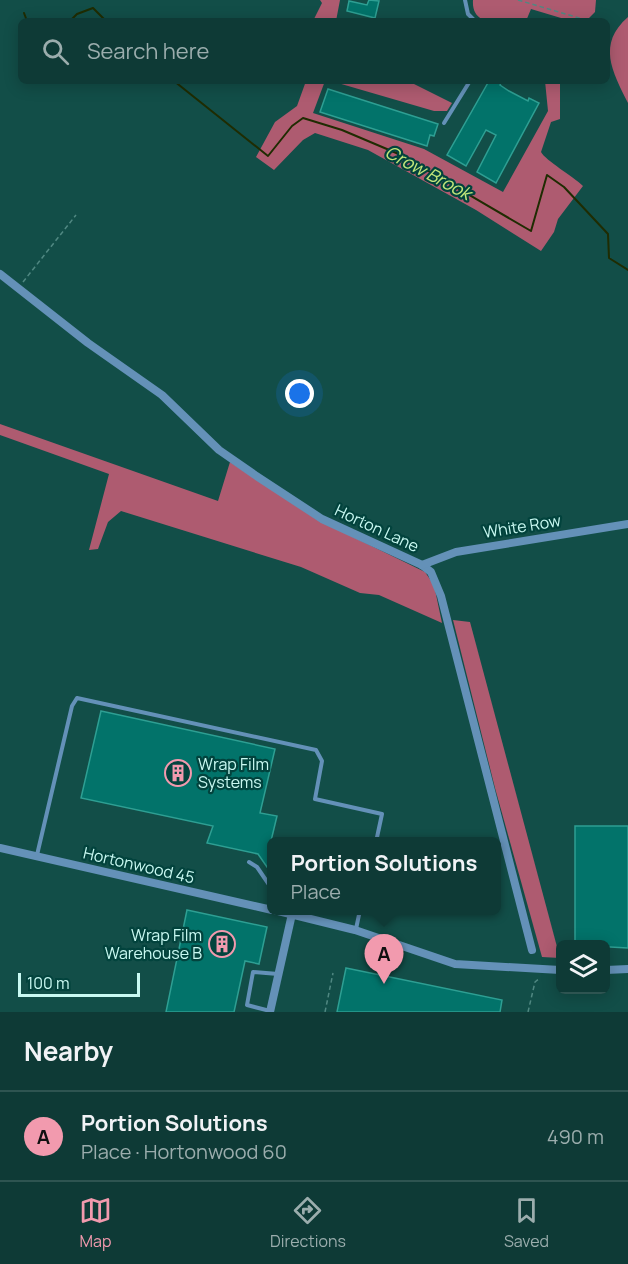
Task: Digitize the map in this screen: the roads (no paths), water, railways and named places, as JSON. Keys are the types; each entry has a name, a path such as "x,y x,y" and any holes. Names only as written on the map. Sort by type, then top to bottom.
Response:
{"street":[{"name":"Horton Lane","path":"0,274 88,343 162,395 219,450 255,475 322,519 422,565 430,572 441,596 532,950"},
{"name":"White Row","path":"422,565 456,552 628,524"},
{"name":"Hortonwood 45","path":"0,848 267,909"},
{"path":"271,1012 291,915"},
{"name":"Hortonwood 45","path":"295,915 355,930 455,964 556,970"},
{"path":"610,970 628,969"}],"lane":[{"path":"465,0 468,14 472,18"},
{"path":"444,123 468,84"},
{"path":"37,857 72,706 77,698 316,750 322,761 315,799 382,814 377,837"},
{"path":"249,862 257,867 267,882"},
{"path":"355,930 359,915"},
{"path":"271,1012 247,1005 253,972 279,974"}],"waterway":[{"name":"Crow Brook","path":"73,18 93,8 103,18"},
{"name":"Crow Brook","path":"24,13 26,18"},
{"name":"Crow Brook","path":"178,84 268,156 292,126 303,118 342,130 401,155 531,231 547,175 564,187 608,234 609,258 628,270"}],"place":[{"name":"Wrap Film Systems","path":"178,773"},
{"name":"Wrap Film Warehouse B","path":"222,944"},
{"name":"Portion Solutions","path":"384,984"}]}
